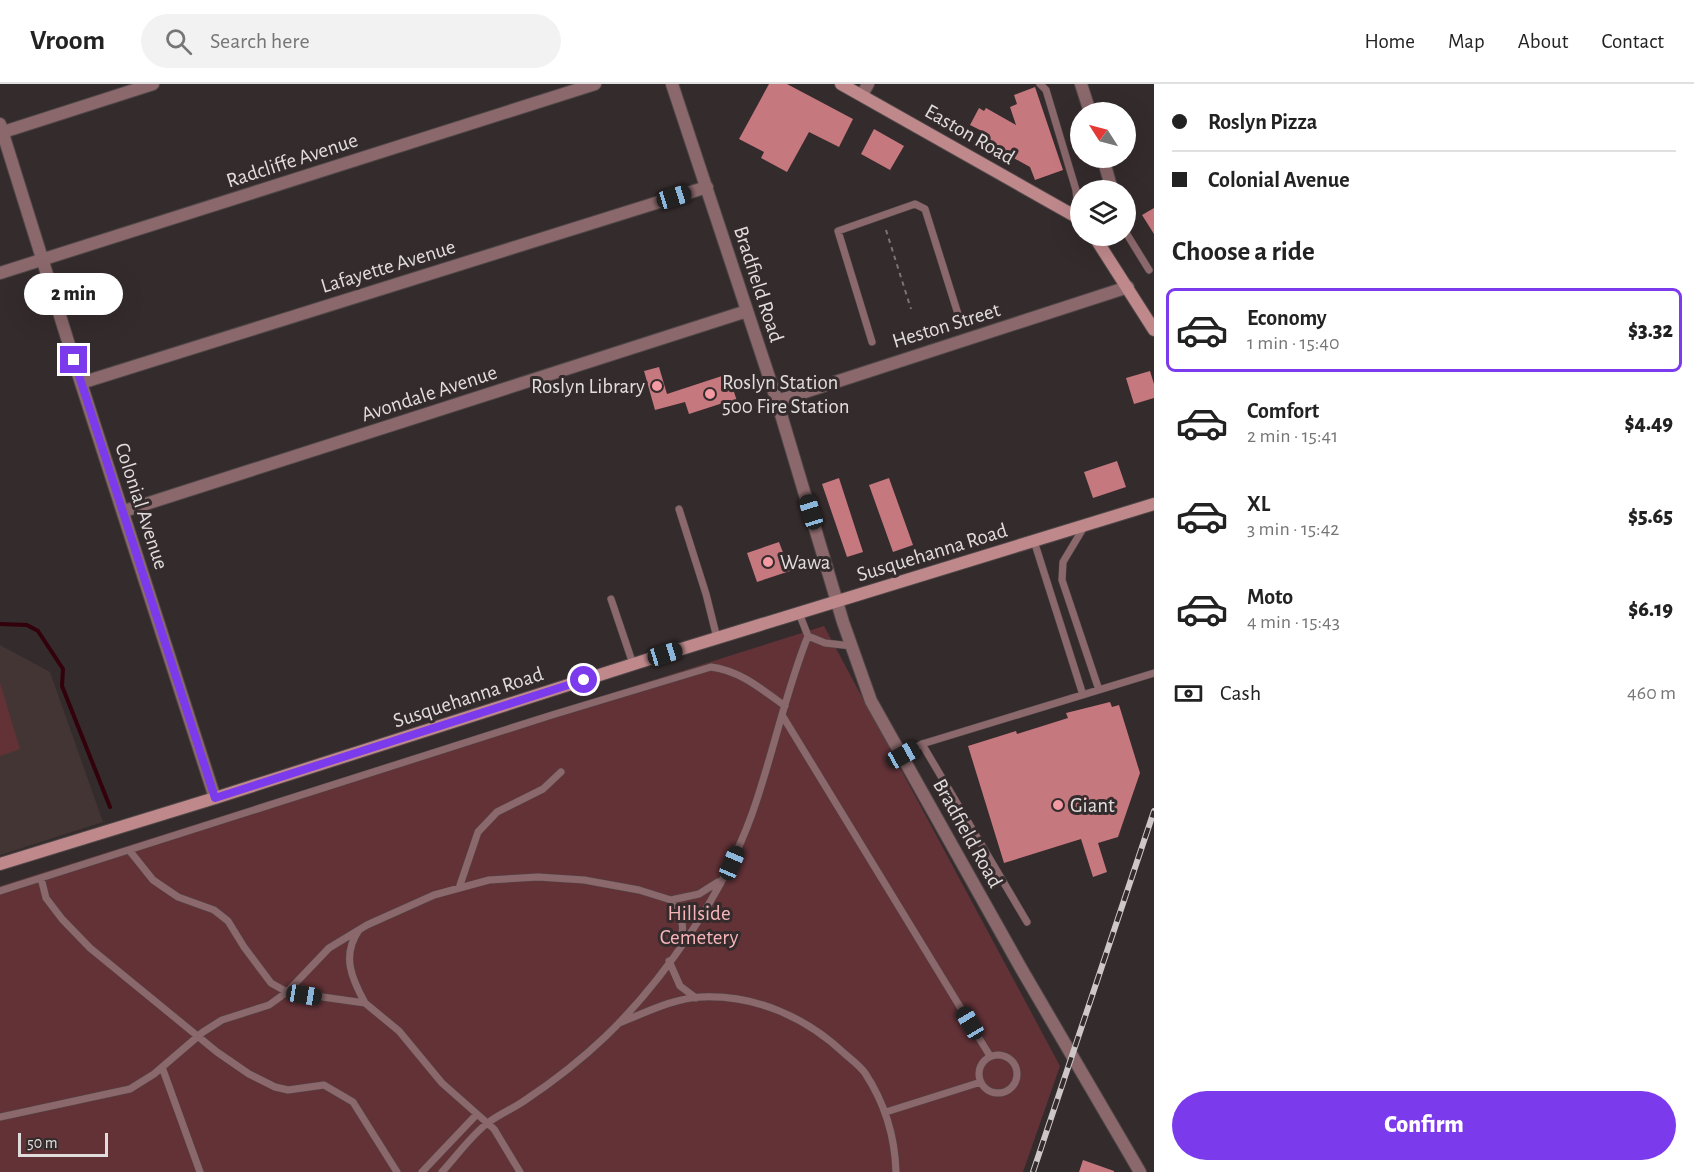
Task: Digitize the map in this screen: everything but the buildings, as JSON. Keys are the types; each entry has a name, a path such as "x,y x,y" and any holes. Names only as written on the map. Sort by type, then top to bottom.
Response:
{"main road":[{"name":"Easton Road","path":"841,84 865,90 1070,213"},
{"path":"1101,246 1154,330"},
{"name":"Susquehanna Road","path":"0,864 215,798 633,664 1154,504"}],"street":[{"path":"1,129 153,84"},
{"name":"Radcliffe Avenue","path":"0,273 596,84"},
{"name":"Bradfield Road","path":"672,84 777,401 871,701 1022,970 1140,1172"},
{"path":"1082,84 1087,102"},
{"name":"Colonial Avenue","path":"1,129 215,798"},
{"name":"Lafayette Avenue","path":"81,382 707,187"},
{"name":"Heston Street","path":"777,401 1128,287"},
{"name":"Avondale Avenue","path":"124,511 747,311"}],"lane":[{"path":"1040,84 1046,90 1073,180"},
{"path":"872,342 838,231 915,204 926,209 958,314"},
{"path":"1134,246 1149,270"},
{"path":"679,509 706,594 717,638"},
{"path":"1085,525 1063,562 1062,580 1099,690"},
{"path":"1034,541 1083,694"},
{"path":"611,599 633,664"},
{"path":"442,1172 487,1123 524,1101 605,1037 652,986 680,946 732,863 752,815 794,672 808,636 799,613"},
{"path":"808,636 825,643 852,646"},
{"path":"0,891 552,715 711,667 743,676 785,706"},
{"path":"903,755 922,744 1154,673"},
{"path":"782,715 990,1056"},
{"path":"922,744 1027,922"},
{"path":"459,888 478,832 497,812 543,789 561,772"},
{"path":"129,850 153,880 178,897 214,910 228,921 271,984 287,992 365,1003"},
{"path":"0,1117 130,1089 162,1067 197,1036 222,1020 269,1005 287,992 329,948 360,929 434,895 489,880 550,878 584,880 628,888 671,900 699,894 714,886 724,876"},
{"path":"41,878 46,898 62,919 90,948 217,1052 249,1074 275,1087 288,1090 324,1085 353,1102 397,1172"},
{"path":"671,900 683,920 684,931 680,946"},
{"path":"360,929 351,950 350,965 351,977 365,1003 399,1031 442,1083 494,1130 520,1172"},
{"path":"669,961 680,986 696,998"},
{"path":"617,1024 668,1004 696,998 755,1001 797,1018 831,1041 864,1072 886,1112 896,1172"},
{"path":"1003,1055 1009,1058 1016,1068 1016,1080 1013,1086 1002,1092 989,1091 981,1082 979,1070 981,1064 990,1056 1003,1055"},
{"path":"162,1067 200,1172"},
{"path":"886,1112 981,1082"},
{"path":"421,1172 477,1114"}],"path":[{"path":"886,230 911,309"}],"shaded area":[{"path":"0,645 50,672 103,822 0,855"}],"green space":[{"name":"Hillside Cemetery","path":"824,626 1060,1066 1023,1172 0,1172 0,886"},
{"path":"0,683 20,749 0,756"}],"waterway":[{"path":"0,624 27,625 38,631 63,669 62,686 110,807"}],"railway":[{"path":"1033,1172 1154,811"}],"place":[{"name":"Roslyn Library","path":"657,386"},
{"name":"Roslyn Station 500 Fire Station","path":"710,394"},
{"name":"Wawa","path":"768,562"},
{"name":"Giant","path":"1058,805"}],"route":[{"path":"74,360 215,798 584,680"}]}
